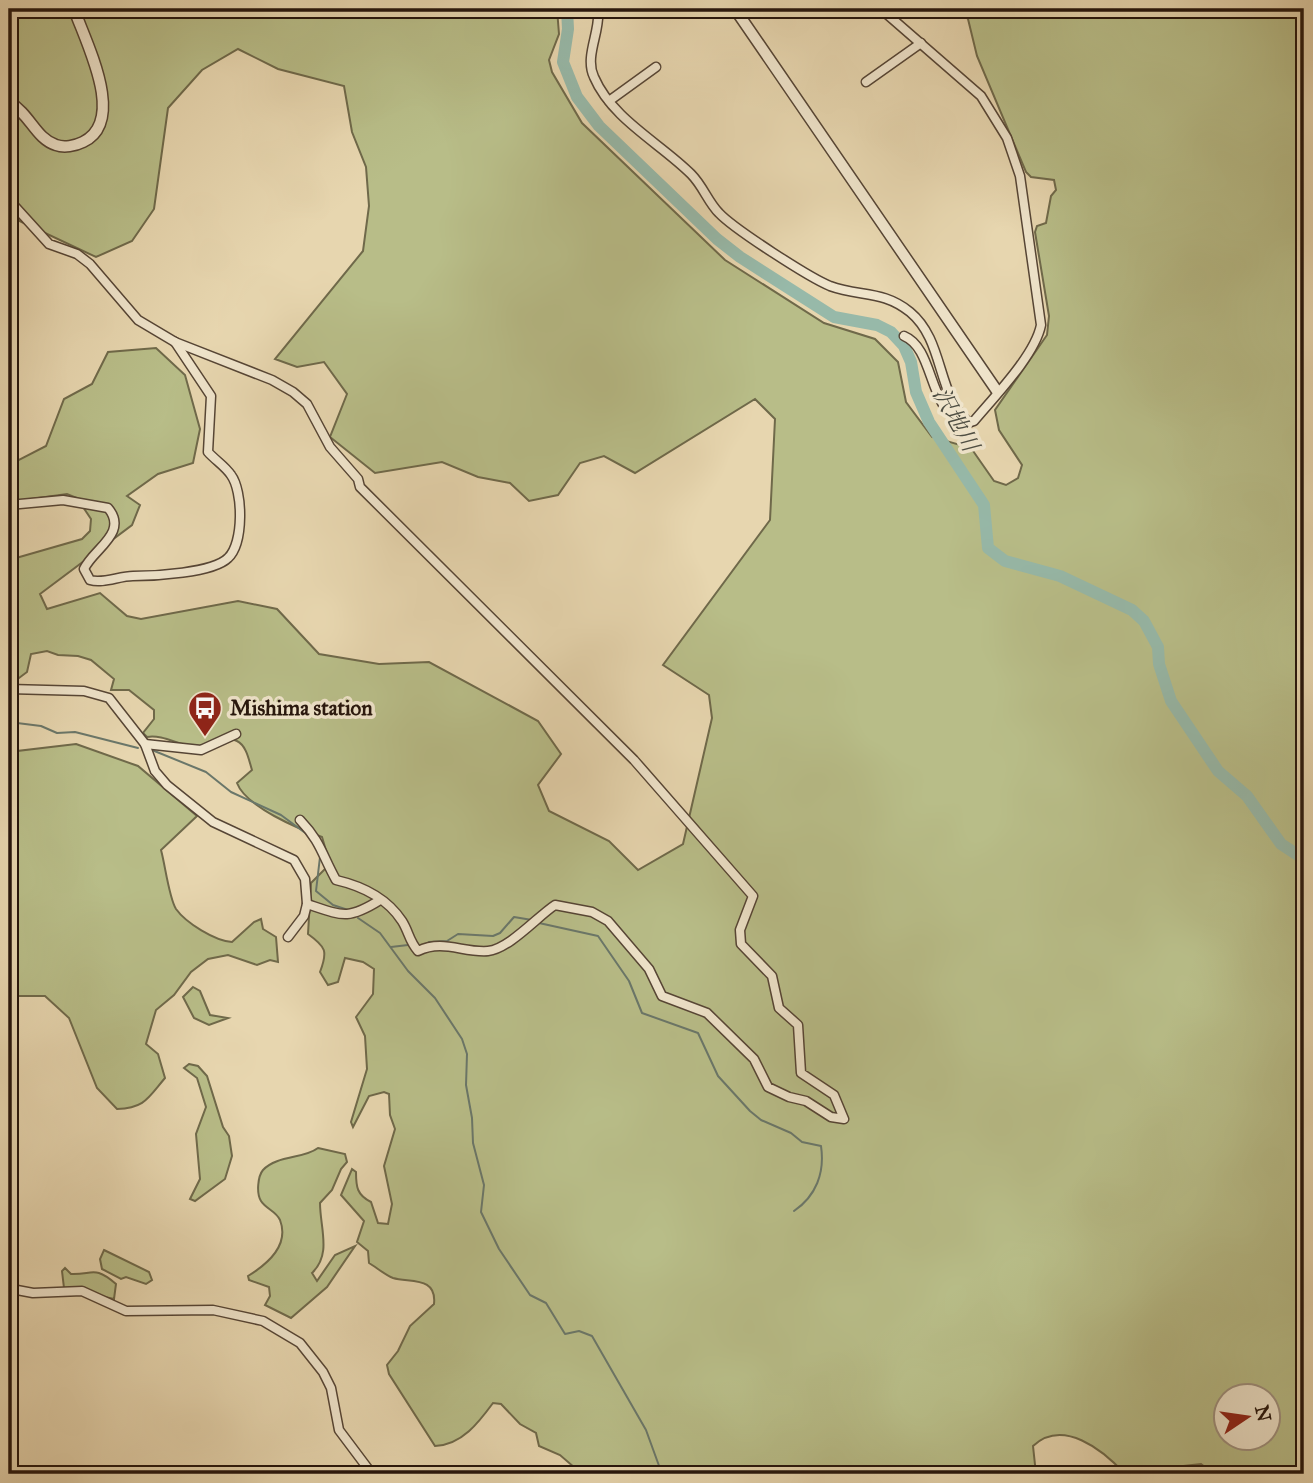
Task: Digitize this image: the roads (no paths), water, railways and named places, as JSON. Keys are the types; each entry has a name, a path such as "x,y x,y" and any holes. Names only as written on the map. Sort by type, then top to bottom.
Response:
{"street":[{"path":"9,102 23,110 43,138 57,146 78,144 94,135 101,127 104,98 74,9"},
{"path":"598,9 591,69 609,101 690,173 718,213 745,233 831,286 873,293 890,299 914,315 934,346 948,394 970,423"},
{"path":"734,9 997,391"},
{"path":"881,9 988,105 1017,164 1041,325 1038,339 1016,371 970,423"},
{"path":"866,82 921,43"},
{"path":"609,101 656,67"},
{"path":"9,200 49,244 77,254 90,264 138,320 175,342 272,380 307,404 330,447 358,479 360,487 634,760 753,896 740,930 741,944 772,976 778,1005 798,1025 799,1067 803,1077 828,1088 839,1104 844,1119 831,1117 810,1103 768,1087 754,1059 707,1013 662,996 649,969 614,928 592,912 555,905 535,923 489,951 440,945 418,951 410,942 402,922 380,900 365,888 336,880 324,858 321,844 300,820"},
{"path":"904,335 917,346 940,401 959,422 970,423"},
{"path":"9,505 63,500 108,508 114,515 114,526 108,541 85,569 90,580 97,583 114,577 157,575 218,565 228,558 233,551 240,516 236,485 231,475 208,452 211,396 175,342"},
{"path":"9,689 84,691 109,698 145,744 155,771 167,785 214,822 294,860 305,879 307,904 304,916 288,937"},
{"path":"145,744 201,750 236,734"},
{"path":"307,904 344,916 357,914 380,900"},
{"path":"9,1284 18,1290 33,1293 82,1291 126,1311 213,1310 263,1321 300,1343 323,1372 331,1388 338,1430 372,1474"}],"waterway":[{"name":"沢地川","path":"567,9 568,29 563,62 577,97 599,126 717,239 740,257 834,317 877,325 891,332 904,346 911,362 916,392 929,422 984,505 988,548 1005,561 1060,576 1132,610 1144,621 1158,647 1159,664 1171,701 1218,771 1247,796 1281,844 1304,859"},
{"path":"9,722 41,726 57,733 75,732 138,748"},
{"path":"152,750 206,772 231,792 281,815 308,835"},
{"path":"320,857 316,891 333,905 348,910"},
{"path":"429,942 447,941 458,934 493,936 500,933 514,917 532,920"},
{"path":"358,918 380,933 408,971 435,998 462,1039 467,1054 466,1085 473,1143 484,1185 481,1212 499,1249 530,1295 546,1303 565,1334 579,1331 592,1336 646,1430 662,1474"},
{"path":"539,923 598,936 629,981 642,1013 698,1033 718,1076 750,1111 802,1142 821,1146 822,1165 817,1183 808,1198 794,1211"},
{"path":"391,947 408,945"}],"place":[{"name":"Mishima station","path":"205,738"}]}
